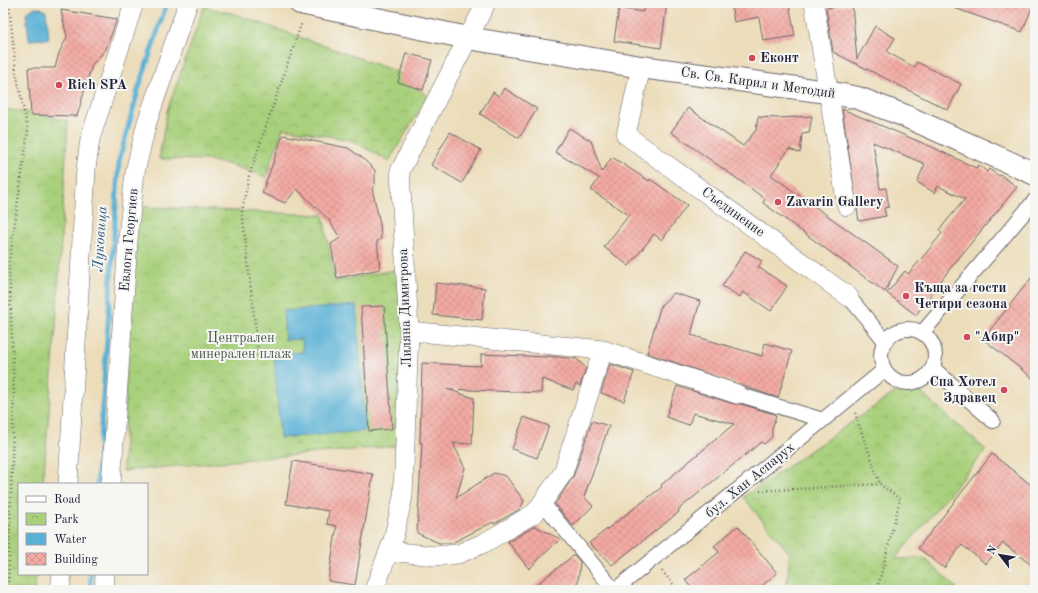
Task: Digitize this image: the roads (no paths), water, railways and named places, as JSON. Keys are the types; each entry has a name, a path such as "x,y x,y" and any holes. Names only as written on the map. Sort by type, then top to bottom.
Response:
{"street":[{"path":"68,483 85,177 90,139 134,3"},
{"name":"Евлоги Георгиев","path":"111,483 129,227 135,172 147,122 188,3"},
{"name":"Лиляна Димитрова","path":"374,590 390,551 403,496 409,331 400,171 486,3"},
{"path":"814,3 827,92 847,206"},
{"path":"304,4 468,38"},
{"name":"Св. Св. Кирил и Методий","path":"468,38 641,67 827,92 858,98 902,115 1035,174"},
{"name":"Съединение","path":"641,67 626,135 848,297 885,341"},
{"path":"922,332 1035,200"},
{"path":"906,329 922,332 934,345 935,360 933,368 921,381 913,383 897,381 884,370 880,355 885,341 891,335 906,329"},
{"path":"409,331 603,350 737,394 823,420"},
{"path":"390,551 435,556 458,554 484,543 535,513 563,473 603,350"},
{"path":"933,368 993,421"},
{"name":"бул. Хан Аспарух","path":"614,590 884,370"},
{"path":"542,502 614,590"},
{"path":"60,590 62,575"},
{"path":"104,590 105,575"}],"water":[{"path":"33,8 41,8 46,11 49,39 29,40 26,14"},
{"path":"356,305 365,431 280,438 274,354 303,352 302,339 285,340 283,311"}],"waterway":[{"name":"Луковица","path":"97,483 119,161 138,90 167,3"},
{"name":"Луковица","path":"90,590 91,575"}],"place":[{"name":"Еконт","path":"752,58"},
{"name":"Rich SPA","path":"59,85"},
{"name":"Zavarin Gallery","path":"778,202"},
{"name":"Къща за гости Четири сезона","path":"906,296"},
{"name":"\"Абир\"","path":"967,337"},
{"name":"Спа Хотел Здравец","path":"1004,390"}],"park label":[{"name":"Централен минерален плаж","path":"241,346"}]}
